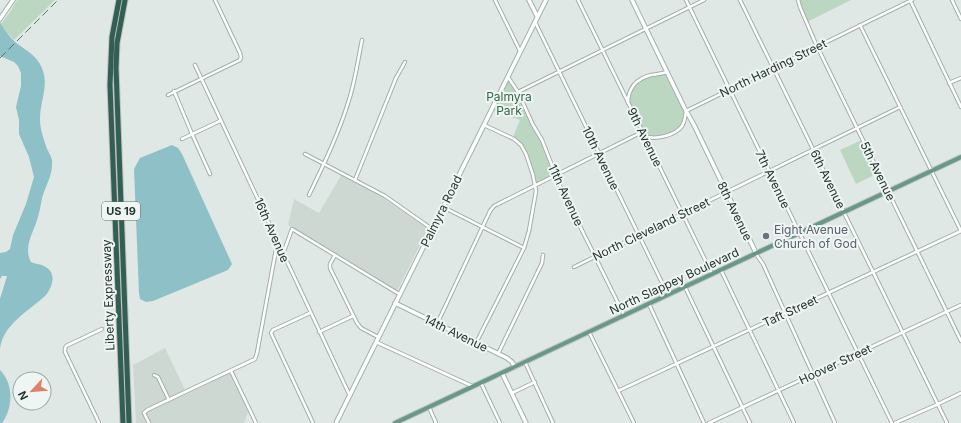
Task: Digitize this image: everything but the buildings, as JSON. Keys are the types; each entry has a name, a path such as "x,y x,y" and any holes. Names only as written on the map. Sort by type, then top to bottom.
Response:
{"highway":[{"path":"110,106 107,60 110,24 115,0"},
{"name":"Liberty Expressway","path":"119,0 110,47 110,106 122,423"},
{"name":"Liberty Expressway","path":"125,0 118,43 116,68 130,423"}],"main road":[{"name":"North Slappey Boulevard","path":"395,423 961,157"}],"street":[{"path":"1,18 13,0"},
{"path":"168,94 240,60 240,53 215,0"},
{"path":"495,0 520,51"},
{"path":"529,0 537,16"},
{"name":"Palmyra Road","path":"336,423 546,0"},
{"name":"9th Avenue","path":"578,0 712,274"},
{"name":"8th Avenue","path":"632,0 756,253 763,264 784,314 835,423"},
{"name":"7th Avenue","path":"686,0 892,423"},
{"path":"518,92 704,0"},
{"name":"6th Avenue","path":"740,0 947,423"},
{"name":"5th Avenue","path":"798,0 817,46 856,129 961,341"},
{"path":"910,0 961,107"},
{"name":"North Harding Street","path":"686,111 910,0"},
{"path":"952,0 961,19"},
{"name":"10th Avenue","path":"535,22 668,295"},
{"path":"860,25 961,231"},
{"path":"309,195 324,164 349,100 362,40"},
{"path":"355,180 396,78 405,62"},
{"name":"16th Avenue","path":"195,65 220,121 242,164 277,243 350,396"},
{"path":"628,104 630,91 634,84 650,75 667,72"},
{"name":"11th Avenue","path":"508,76 518,92 533,125 544,144 556,175 624,316"},
{"path":"949,83 961,78"},
{"path":"174,91 210,174"},
{"name":"North Cleveland Street","path":"574,267 900,107"},
{"path":"644,136 658,137 670,135 677,131 684,122 686,111"},
{"path":"182,139 220,121"},
{"path":"476,343 528,238 536,185 526,154 518,142 509,136 484,125"},
{"path":"437,324 490,211 494,206 642,132"},
{"path":"305,154 385,196 432,228"},
{"path":"443,207 524,248"},
{"path":"283,254 292,229 399,294"},
{"name":"Taft Street","path":"618,391 961,231"},
{"path":"149,423 145,412 254,360 257,353 277,243"},
{"path":"335,255 330,264 330,268 353,316 361,328 378,337"},
{"path":"498,354 542,263 543,255"},
{"path":"721,270 794,423"},
{"path":"685,287 750,423"},
{"name":"14th Avenue","path":"395,303 510,360 514,367"},
{"path":"649,304 704,423"},
{"name":"Hoover Street","path":"709,423 961,305"},
{"path":"310,313 272,331 271,333 313,423"},
{"path":"319,332 353,316"},
{"path":"99,423 63,348 102,329"},
{"path":"589,332 634,423"},
{"path":"376,342 472,387"},
{"path":"525,362 553,423"},
{"path":"231,370 256,423"},
{"path":"502,373 526,423"},
{"path":"154,374 158,377 169,400"},
{"path":"512,393 534,382"},
{"path":"481,383 500,423"},
{"path":"896,423 961,393"},
{"path":"429,407 436,423"}],"shaded area":[{"path":"342,174 382,197 428,229 397,291 288,225 294,199 319,213"},
{"path":"165,348 187,394 230,372 248,412 244,423 136,423 133,365"}],"green space":[{"path":"17,0 55,0 14,40 5,31 1,24"},
{"path":"799,0 851,0 807,22"},
{"path":"667,72 686,111 683,125 678,130 665,135 644,136 628,104 629,97 635,84 651,75"},
{"name":"Palmyra Park","path":"507,77 522,100 534,124 555,175 536,185 524,150 513,137 520,120 491,110"},
{"path":"862,140 878,173 856,184 840,150"}],"water":[{"path":"0,22 14,40 38,61 44,76 45,83 40,112 40,123 47,149 51,156 52,169 42,197 40,210 30,238 28,250 31,262 42,265 51,272 52,283 46,295 11,325 2,340 0,349 0,299 7,276 2,276 0,279 0,253 6,252 10,249 13,235 26,204 34,177 29,157 19,134 19,120 16,107 21,86 21,73 18,66 14,62 0,56"},
{"path":"172,145 178,148 182,154 232,264 228,270 153,301 146,302 140,299 139,293 134,169 140,158"},
{"path":"0,370 5,376 10,389 10,403 6,417 2,423 0,423"}],"railway":[{"path":"0,58 58,0"}],"place":[{"name":"Eight Avenue Church of God","path":"766,236"}]}
